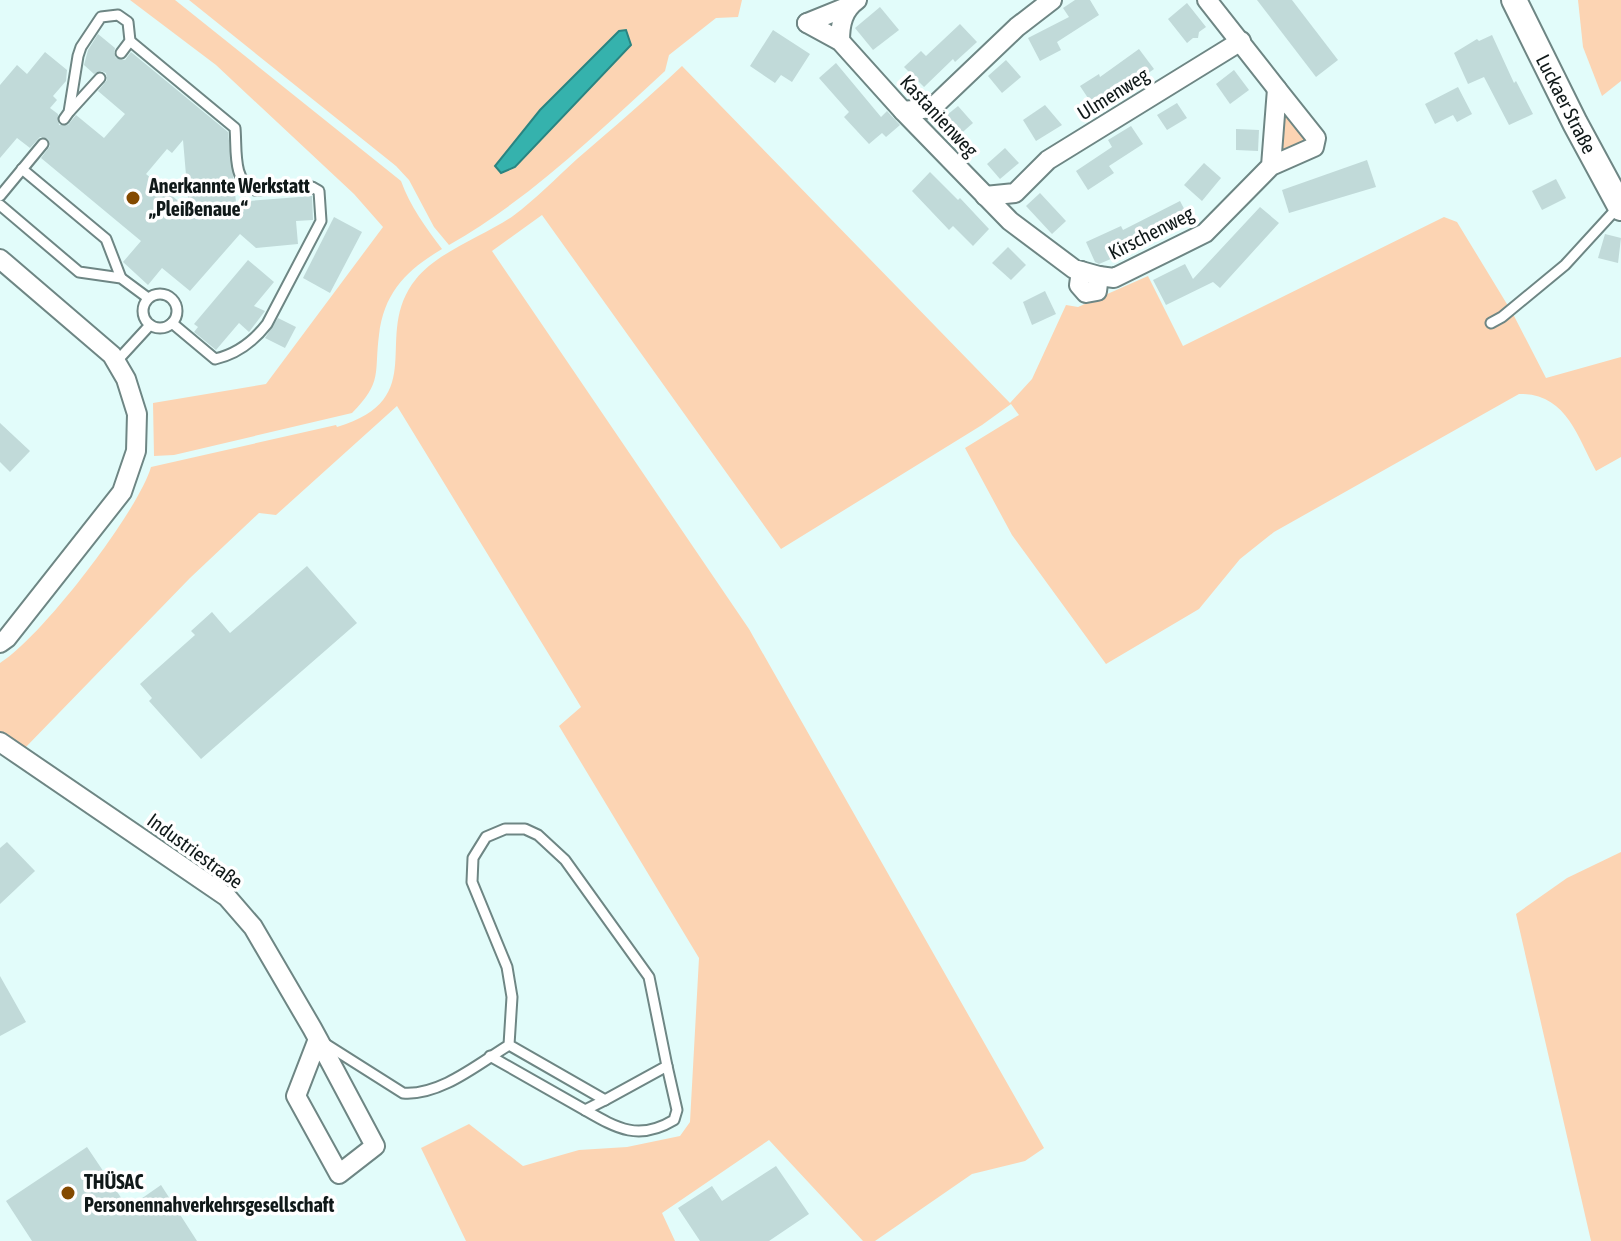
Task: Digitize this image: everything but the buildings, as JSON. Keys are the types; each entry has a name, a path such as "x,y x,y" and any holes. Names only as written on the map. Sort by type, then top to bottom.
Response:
{"street":[{"path":"927,136 932,108 1017,27 1052,0"},
{"path":"1207,0 1277,89 1271,166"},
{"name":"Luckaer Straße","path":"1514,0 1620,207"},
{"path":"840,41 840,24 853,3"},
{"name":"Kastanienweg","path":"853,3 807,23 840,41 1010,221 1077,270"},
{"name":"Ulmenweg","path":"1015,193 1048,160 1241,41"},
{"name":"Kirschenweg","path":"1077,270 1114,278 1205,233 1271,166 1314,147 1316,138 1277,89"},
{"path":"903,111 932,108"},
{"path":"985,196 1015,193 1010,221"},
{"path":"0,259 112,355 126,379 137,414 136,451 122,492 48,589 0,643"},
{"name":"Industriestraße","path":"0,742 227,897 253,927 318,1039 375,1146 339,1174 296,1096 318,1039"}],"lane":[{"path":"100,78 67,116 78,56 97,21 106,15 123,17 131,28 130,41 121,53"},
{"path":"130,41 235,128 239,178 247,187 255,190 312,187 319,191 321,221 267,324 255,339 229,356 215,359 172,323"},
{"path":"0,196 43,144"},
{"path":"22,169 106,239 121,278"},
{"path":"0,205 79,272 121,278 148,298"},
{"name":"Luckaer Straße","path":"1491,323 1565,265 1620,207"},
{"path":"161,294 172,300 177,312 172,323 162,328 150,325 143,314 148,298 161,294"},
{"path":"116,362 150,325"},
{"path":"490,1056 617,1128 637,1131 658,1129 674,1120 677,1110 649,977 565,860 538,835 525,829 505,829 486,837 473,858 472,882 507,967 512,997 509,1045"},
{"path":"318,1039 403,1093 416,1094 434,1089 509,1045"},
{"path":"509,1045 605,1100"},
{"path":"585,1110 667,1066"}],"shaded area":[{"path":"130,0 175,0 401,181 424,225 442,249 408,274 392,294 382,320 373,385 352,413 174,455 154,456 153,403 266,384 383,227 354,194 216,65"},
{"path":"189,0 742,0 738,17 716,18 669,55 665,71 562,164 508,207 449,245 434,227 409,180 396,166","holes":["619,31 516,167 501,172 496,166 540,110"]},
{"path":"1578,0 1621,0 1621,81 1602,96 1583,47"},
{"path":"682,66 1010,403 1032,379 1066,305 1078,307 1148,276 1183,346 1444,217 1457,222 1513,314 1546,378 1621,357 1621,457 1596,471 1576,431 1559,409 1535,396 1519,394 1274,532 1240,559 1199,609 1106,664 1012,535 965,448 1019,415 1011,404 781,549 542,215 492,251 749,629 1044,1148 1025,1161 972,1174 875,1241 863,1241 769,1140 662,1213 675,1241 466,1241 421,1148 469,1124 523,1166 579,1150 627,1147 680,1136 690,1122 699,958 559,726 581,707 397,406 276,515 259,513 190,578 24,749 0,734 0,663 39,629 86,573 128,513 151,467 337,427 366,415 383,400 392,382 403,301 425,269 501,223 538,196"},
{"path":"1282,109 1308,142 1279,154"},
{"path":"1621,852 1621,1241 1591,1241 1516,914 1567,878"}],"water":[{"path":"626,30 631,45 515,167 501,173 495,166 540,110 619,31"}],"place":[{"name":"Anerkannte Werkstatt „Pleißenaue“","path":"133,198"},
{"name":"THÜSAC Personennahverkehrsgesellschaft","path":"68,1193"}]}
